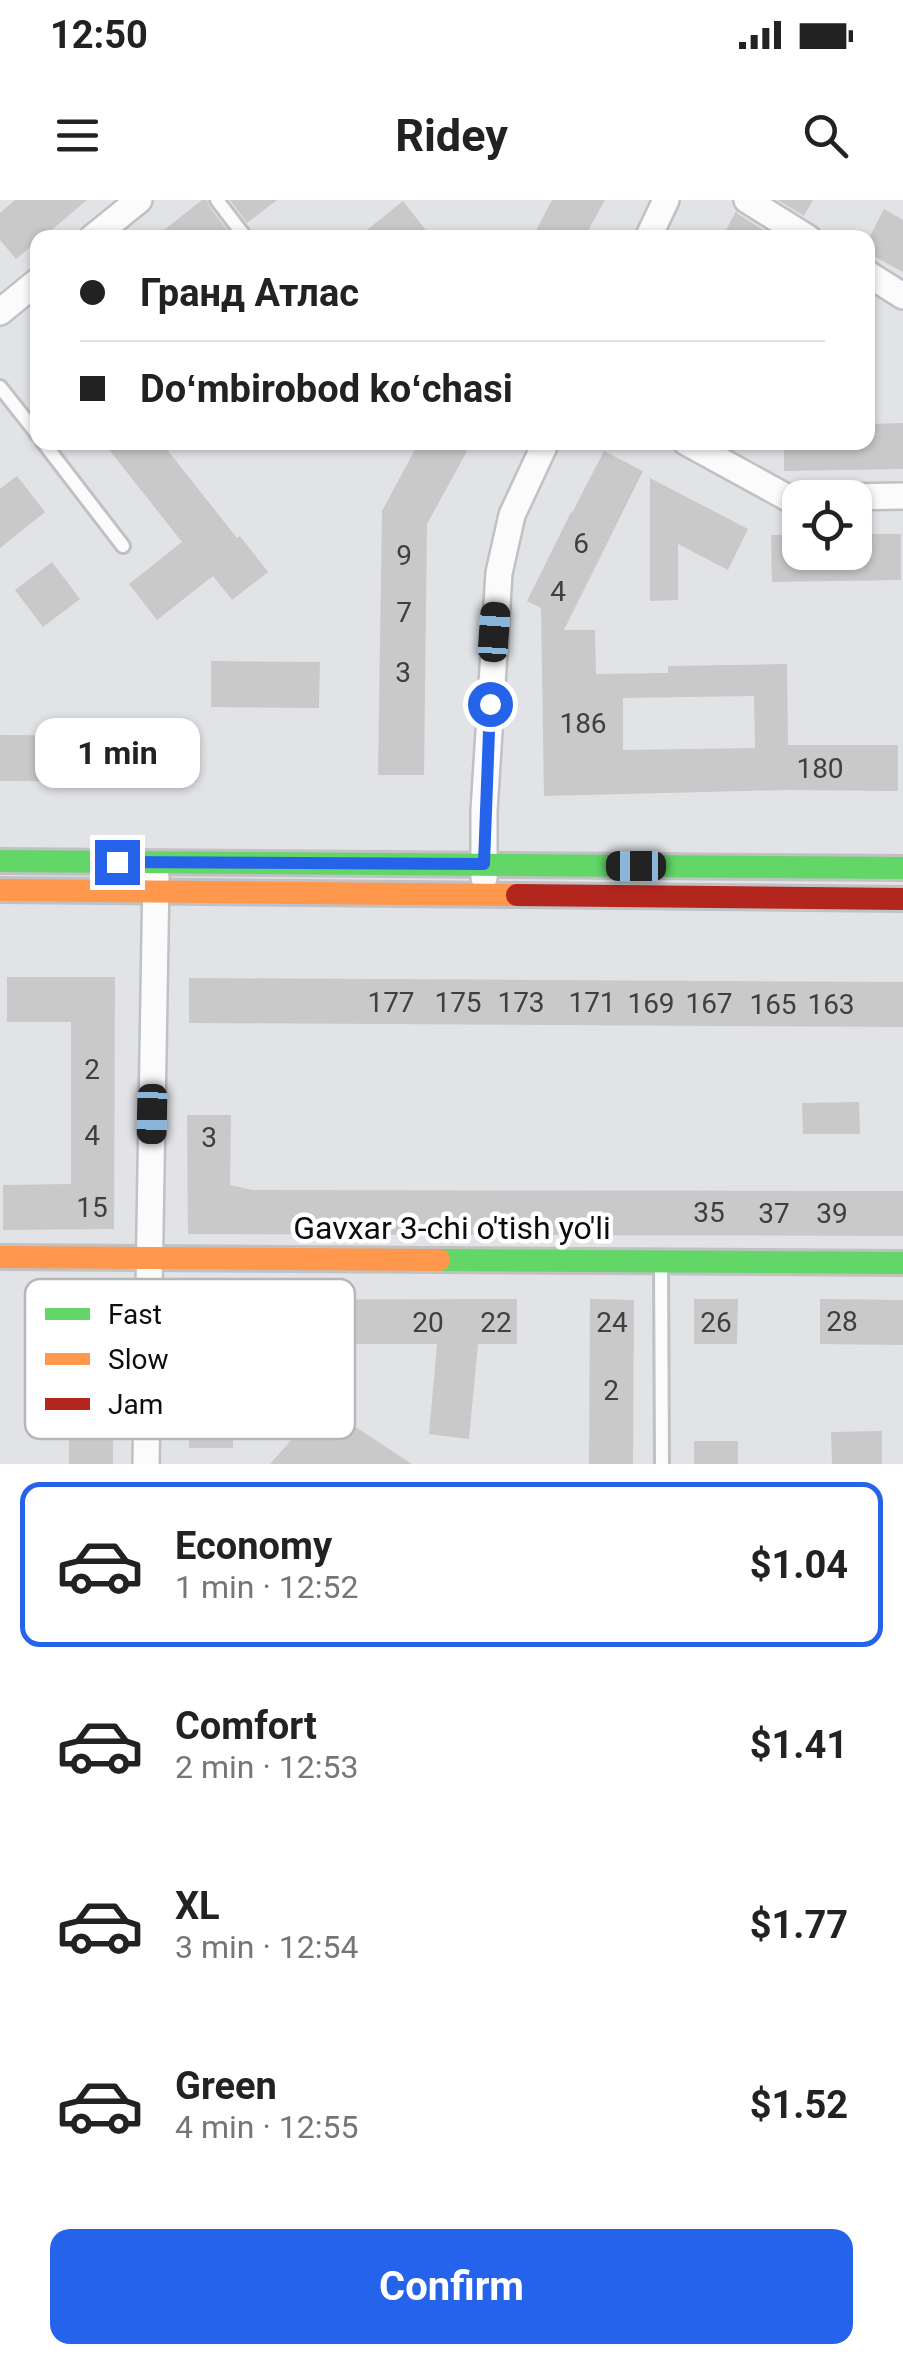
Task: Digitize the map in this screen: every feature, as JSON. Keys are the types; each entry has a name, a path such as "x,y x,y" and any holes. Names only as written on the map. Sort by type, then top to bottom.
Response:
{"main road":[{"path":"0,860 903,868"},
{"path":"0,890 903,898"},
{"name":"Gavxar 3-chi o'tish yo'li","path":"0,1256 903,1263"}],"street":[{"path":"102,230 139,200"},
{"path":"652,230 666,200"},
{"path":"748,200 795,230"},
{"path":"875,278 903,296"},
{"path":"0,312 30,288"},
{"path":"484,894 484,811 502,554 512,514 542,450"},
{"path":"701,450 788,498 903,496"},
{"path":"148,1279 156,862"},
{"path":"146,1439 146,1464"}],"lane":[{"path":"216,200 240,230"},
{"path":"0,387 30,425"},
{"path":"49,450 124,546"},
{"path":"661,1262 662,1464"}],"building":[{"path":"15,200 87,200 51,230 30,230 30,248 16,259 0,240 0,213"},
{"path":"207,200 227,230 164,230"},
{"path":"230,200 277,200 247,223"},
{"path":"552,200 605,200 588,230 536,230"},
{"path":"778,200 813,200 804,216"},
{"path":"403,201 426,230 367,230"},
{"path":"884,209 903,220 903,272 875,257 873,230"},
{"path":"736,211 763,230 726,230"},
{"path":"903,423 903,469 784,471 784,450 875,450 875,424"},
{"path":"109,450 167,450 268,572 232,600 213,576 157,620 129,584 182,542"},
{"path":"415,450 468,450 427,524 424,775 378,775 382,511"},
{"path":"604,451 643,471 564,630 595,630 596,674 668,673 668,666 787,664 788,745 898,745 898,791 544,796 541,608 527,601","holes":["754,696 755,748 623,750 623,698"]},
{"path":"17,476 45,512 0,548 0,489"},
{"path":"650,478 748,529 728,570 678,544 678,600 650,601"},
{"path":"872,534 901,534 901,580 772,582 771,535 782,535 782,570 872,570"},
{"path":"52,562 80,599 43,627 15,590"},
{"path":"211,661 320,662 319,708 211,707"},
{"path":"0,735 196,736 196,782 0,781"},
{"path":"7,977 115,977 114,1229 3,1230 3,1185 71,1184 71,1022 7,1022"},
{"path":"189,978 903,982 903,1027 189,1023"},
{"path":"859,1102 860,1134 803,1134 802,1103"},
{"path":"187,1115 231,1115 230,1185 252,1190 903,1191 903,1236 188,1234"},
{"path":"355,1299 517,1299 517,1344 478,1344 469,1439 429,1434 437,1344 355,1344"},
{"path":"590,1299 634,1300 633,1464 589,1464"},
{"path":"694,1299 738,1299 737,1344 694,1344"},
{"path":"820,1299 903,1300 903,1345 820,1344"},
{"path":"355,1427 412,1464 270,1464 292,1439 355,1439"},
{"path":"882,1431 882,1464 832,1464 831,1432"},
{"path":"69,1439 113,1439 113,1464 69,1464"},
{"path":"189,1439 233,1439 233,1448 189,1448"},
{"path":"694,1441 738,1441 738,1464 694,1464"}],"traffic: fast":[{"path":"0,861 903,868"},
{"path":"439,1260 903,1263"}],"traffic: slow":[{"path":"0,890 517,895"},
{"path":"0,1257 439,1260"}],"traffic: jam":[{"path":"517,895 903,899"}],"route":[{"path":"117,862 484,864 490,704"}]}
